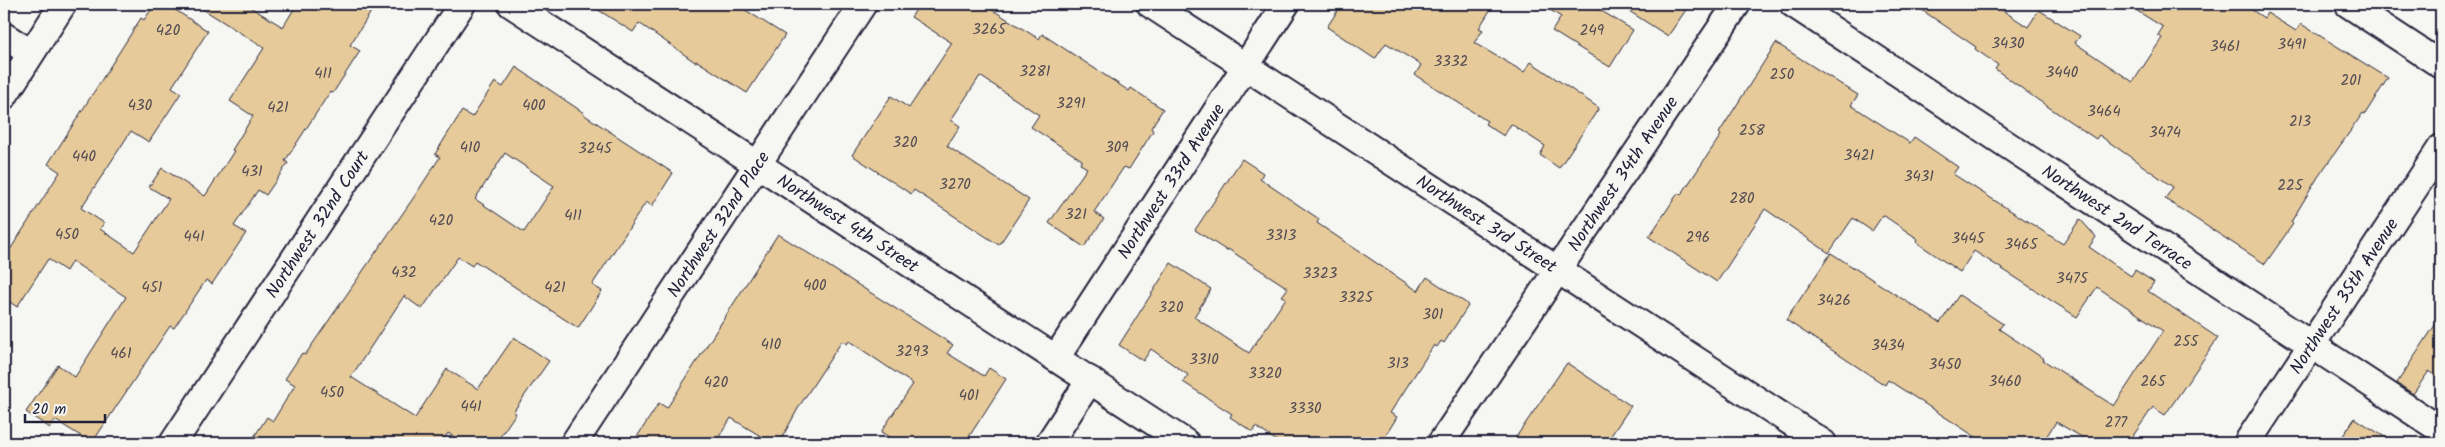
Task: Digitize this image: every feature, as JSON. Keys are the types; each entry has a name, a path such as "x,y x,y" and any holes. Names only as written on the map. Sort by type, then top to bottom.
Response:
{"street":[{"path":"4,96 63,4"},
{"name":"Northwest 32nd Court","path":"173,443 462,4"},
{"name":"Northwest 4th Street","path":"510,4 1186,443"},
{"name":"Northwest 32nd Place","path":"574,443 863,4"},
{"name":"Northwest 3rd Street","path":"1150,4 1823,443"},
{"name":"Northwest 33rd Avenue","path":"1056,358 1286,4"},
{"name":"Northwest 34th Avenue","path":"1441,443 1737,4"},
{"name":"Northwest 2nd Terrace","path":"1793,4 2441,430"},
{"path":"2348,4 2441,65"},
{"path":"4,36 31,53"},
{"name":"Northwest 35th Avenue","path":"2247,443 2313,346 2441,148"},
{"path":"1049,443 1090,380"}],"building":[{"path":"155,4 166,4 208,31 172,87 181,93 149,142 131,131 81,208 104,223 100,229 134,252 169,199 149,187 162,168 205,196 234,151 232,150 253,116 230,101 264,48 195,4 245,4 283,27 297,4 376,4 350,45 360,51 333,93 330,92 285,161 288,163 266,195 258,190 234,226 246,233 212,284 206,280 174,328 170,326 92,443 55,420 50,428 26,412 58,365 75,377 126,297 72,261 66,271 48,259 17,307 4,298 4,259 60,172 48,164 141,18 144,20"},
{"path":"589,4 736,4 785,35 747,93 697,61 695,62 639,23 633,32"},
{"path":"920,4 983,4 1039,39 1042,34 1129,91 1131,88 1163,109 1151,128 1153,131 1129,169 1124,167 1094,212 1104,219 1084,247 1049,223 1087,168 1080,164 1082,160 1031,127 1039,115 980,76 951,120 960,126 947,146 1029,200 999,245 914,190 911,194 852,155 891,96 909,108 952,43 911,17"},
{"path":"1342,4 1494,4 1479,28 1483,30 1474,43 1524,72 1531,62 1599,108 1559,168 1540,155 1545,146 1511,124 1504,136 1485,124 1487,121 1415,75 1421,65 1386,43 1375,59 1327,27"},
{"path":"1541,4 1590,4 1633,30 1610,67 1552,31 1561,17"},
{"path":"1618,4 1690,4 1668,36"},
{"path":"1913,4 1993,4 2028,27 2039,10 2080,36 2075,43 2133,82 2162,38 2158,35 2163,27 2126,4 2243,4 2264,18 2267,13 2296,31 2301,24 2388,78 2365,114 2363,113 2318,177 2291,222 2293,224 2265,264 2165,199 2173,187 2099,135 2096,139 2038,100 1995,69 1998,65 1975,49 1976,47"},
{"path":"1776,43 1858,95 1851,105 1910,143 1914,137 1958,167 1953,174 2063,244 2080,219 2096,237 2089,247 2131,276 2135,270 2154,282 2148,291 2218,338 2165,415 2153,407 2128,443 2092,443 2056,422 2042,443 1985,443 1888,380 1885,385 1786,320 1831,253 1940,323 1959,295 2003,324 1999,329 2114,406 2163,331 2097,287 2077,317 1974,251 1960,272 1916,242 1918,239 1883,215 1872,231 1853,218 1829,253 1765,209 1717,282 1649,237 1678,193 1681,195 1721,135 1719,133"},
{"path":"516,67 673,173 652,206 646,202 592,285 602,291 578,328 475,261 472,266 458,257 422,309 404,296 351,377 415,418 447,369 478,389 514,337 549,361 513,412 516,413 496,443 463,443 448,433 441,443 250,443 267,417 273,421 295,385 285,379 302,353 305,355 414,197 440,157 435,154 462,111 472,117 495,82 503,87","holes":["505,153 554,186 524,232 475,199"]},
{"path":"1242,159 1263,173 1260,179 1319,219 1317,223 1418,291 1427,277 1468,306 1444,343 1441,341 1437,347 1434,345 1390,413 1397,417 1381,443 1280,443 1256,427 1253,432 1230,417 1232,414 1183,382 1188,375 1151,349 1143,361 1119,345 1171,263 1211,289 1194,317 1249,353 1286,298 1282,296 1288,288 1195,230"},
{"path":"778,234 953,345 947,353 984,376 989,368 1006,379 965,443 899,443 881,432 913,384 849,341 847,344 842,341 800,405 779,443 772,443 731,418 715,443 633,443 659,403 667,408"},
{"path":"2441,316 2441,379 2429,371 2413,394 2397,383"},
{"path":"1567,363 1631,406 1606,443 1512,443"},
{"path":"2355,418 2394,443 2338,443"}]}
